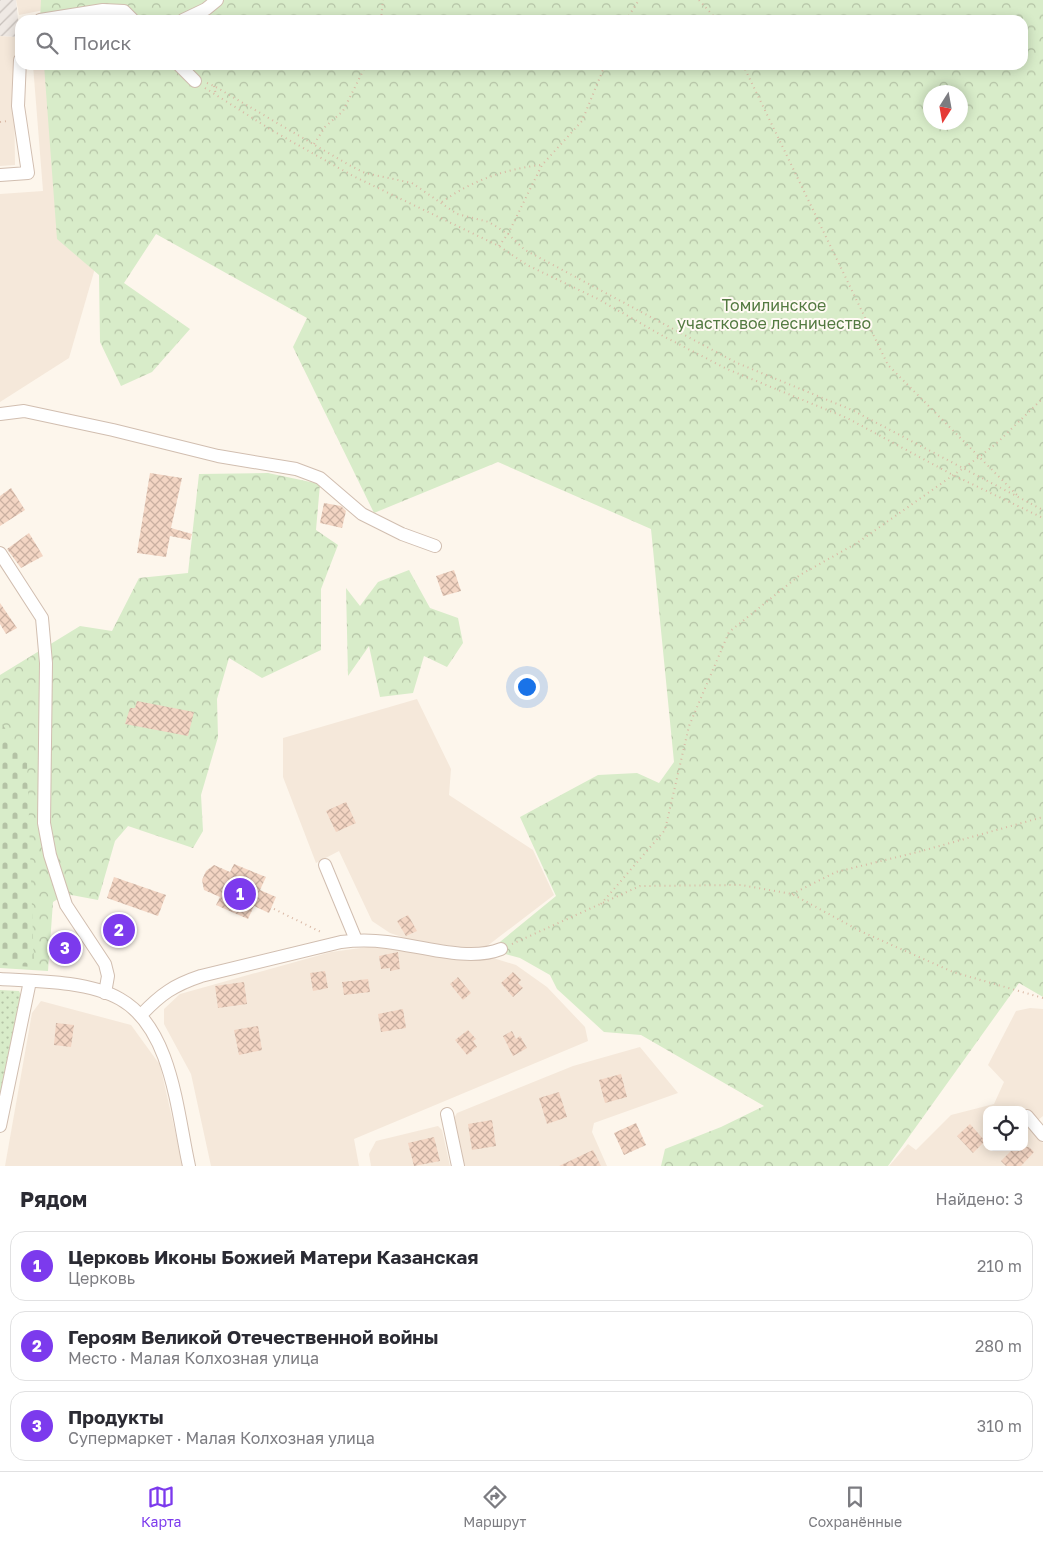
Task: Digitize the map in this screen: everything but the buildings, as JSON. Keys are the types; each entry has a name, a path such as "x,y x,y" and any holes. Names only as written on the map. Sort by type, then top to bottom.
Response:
{"street":[{"path":"193,15 206,9 217,0"},
{"path":"72,15 103,10 124,11 128,15"},
{"path":"0,175 28,173 18,106 20,70"},
{"path":"185,70 201,82"},
{"path":"0,414 24,411 113,430 218,456 296,469 320,478 362,514 402,534 435,546"},
{"path":"0,553 42,618 46,663 44,822 50,855 66,905 105,964 108,976 105,993"},
{"path":"325,865 356,940"},
{"path":"141,1015 167,990 181,982 341,942 356,940 387,942 428,949 488,955 501,950"},
{"path":"0,979 89,988 119,998 141,1015 156,1035 168,1068 189,1166"},
{"path":"0,1126 6,1062 30,981"},
{"path":"447,1114 458,1166"},
{"path":"1028,1117 1043,1136"}],"path":[{"path":"382,15 383,0"},
{"path":"629,15 639,0"},
{"path":"699,0 712,15"},
{"path":"314,144 325,127 343,111 364,70"},
{"path":"499,246 508,234 542,165 582,121 603,70"},
{"path":"745,70 888,365 1020,498"},
{"path":"201,82 214,86 365,173 412,183 457,214 489,222 508,234 525,250 737,363 852,410 962,470 1043,510"},
{"path":"201,82 216,95 273,131 353,176 499,246 528,264 598,299 719,365 848,418 953,475 1043,518"},
{"path":"214,86 216,95"},
{"path":"442,202 496,173 542,165"},
{"path":"601,904 665,830 689,726 729,632 800,575 857,543 962,470 998,442 1043,398"},
{"path":"792,894 836,872 918,852 1043,817"},
{"path":"501,950 640,886 741,885 792,894 860,931 953,972 1043,998"},
{"path":"274,909 298,919 341,942"}],"shaded area":[{"path":"0,0 16,0 18,15 15,15 15,37 0,36"},
{"path":"16,0 94,0 19,15"},
{"path":"0,36 15,37 15,70 15,165 0,166"},
{"path":"33,70 146,70 98,258 69,358 0,402 0,194 43,191"},
{"path":"417,699 451,769 449,795 533,850 554,895 482,950 414,941 390,933 372,921 339,851 316,863 283,777 283,738"},
{"path":"383,945 490,957 516,965 547,987 585,1027 588,1041 354,1139 359,1166 211,1166 191,1074 164,1024 164,1009 180,994 331,952"},
{"path":"41,1001 131,1025 160,1065 183,1166 5,1166 32,1013"},
{"path":"1030,1008 1043,1009 1043,1116 1038,1120 1028,1119 1028,1106 986,1106 994,1104 1004,1082 988,1065 1016,1011"},
{"path":"640,1047 678,1093 594,1123 592,1132 607,1166 464,1166 454,1118 457,1113 573,1066"},
{"path":"983,1107 983,1151 1028,1151 1028,1126 1043,1143 1043,1166 889,1166 908,1144 916,1150 951,1115"},
{"path":"438,1126 442,1130 450,1166 371,1166 369,1154 376,1141"}],"green space":[{"name":"Томилинское участковое лесничество","path":"41,0 1043,0 1043,997 1019,983 888,1166 661,1166 665,1149 721,1127 764,1106 641,1035 604,1032 557,989 550,975 520,958 490,950 556,896 520,817 598,775 637,773 659,783 674,762 651,529 498,462 374,513 293,347 307,318 156,234 124,283 190,329 152,372 121,386 100,342 99,275 57,239 44,70 1028,70 1028,15 40,15"},
{"path":"268,473 320,484 316,530 338,545 321,589 321,650 262,678 229,658 217,699 218,737 201,795 203,831 193,848 128,826 115,841 98,900 66,894 53,902 48,971 0,968 0,675 80,626 112,631 139,578 188,573 199,474"},
{"path":"409,570 430,608 458,618 463,643 447,667 424,656 413,693 380,697 369,646 348,676 346,588 360,606 378,582"},
{"path":"0,721 27,760 34,967 0,965"},
{"path":"0,990 19,991 23,1000 0,1108"}],"place":[{"name":"Церковь Иконы Божией Матери Казанская","path":"240,894"},
{"name":"Героям Великой Отечественной войны","path":"119,930"},
{"name":"Продукты","path":"65,948"}]}
